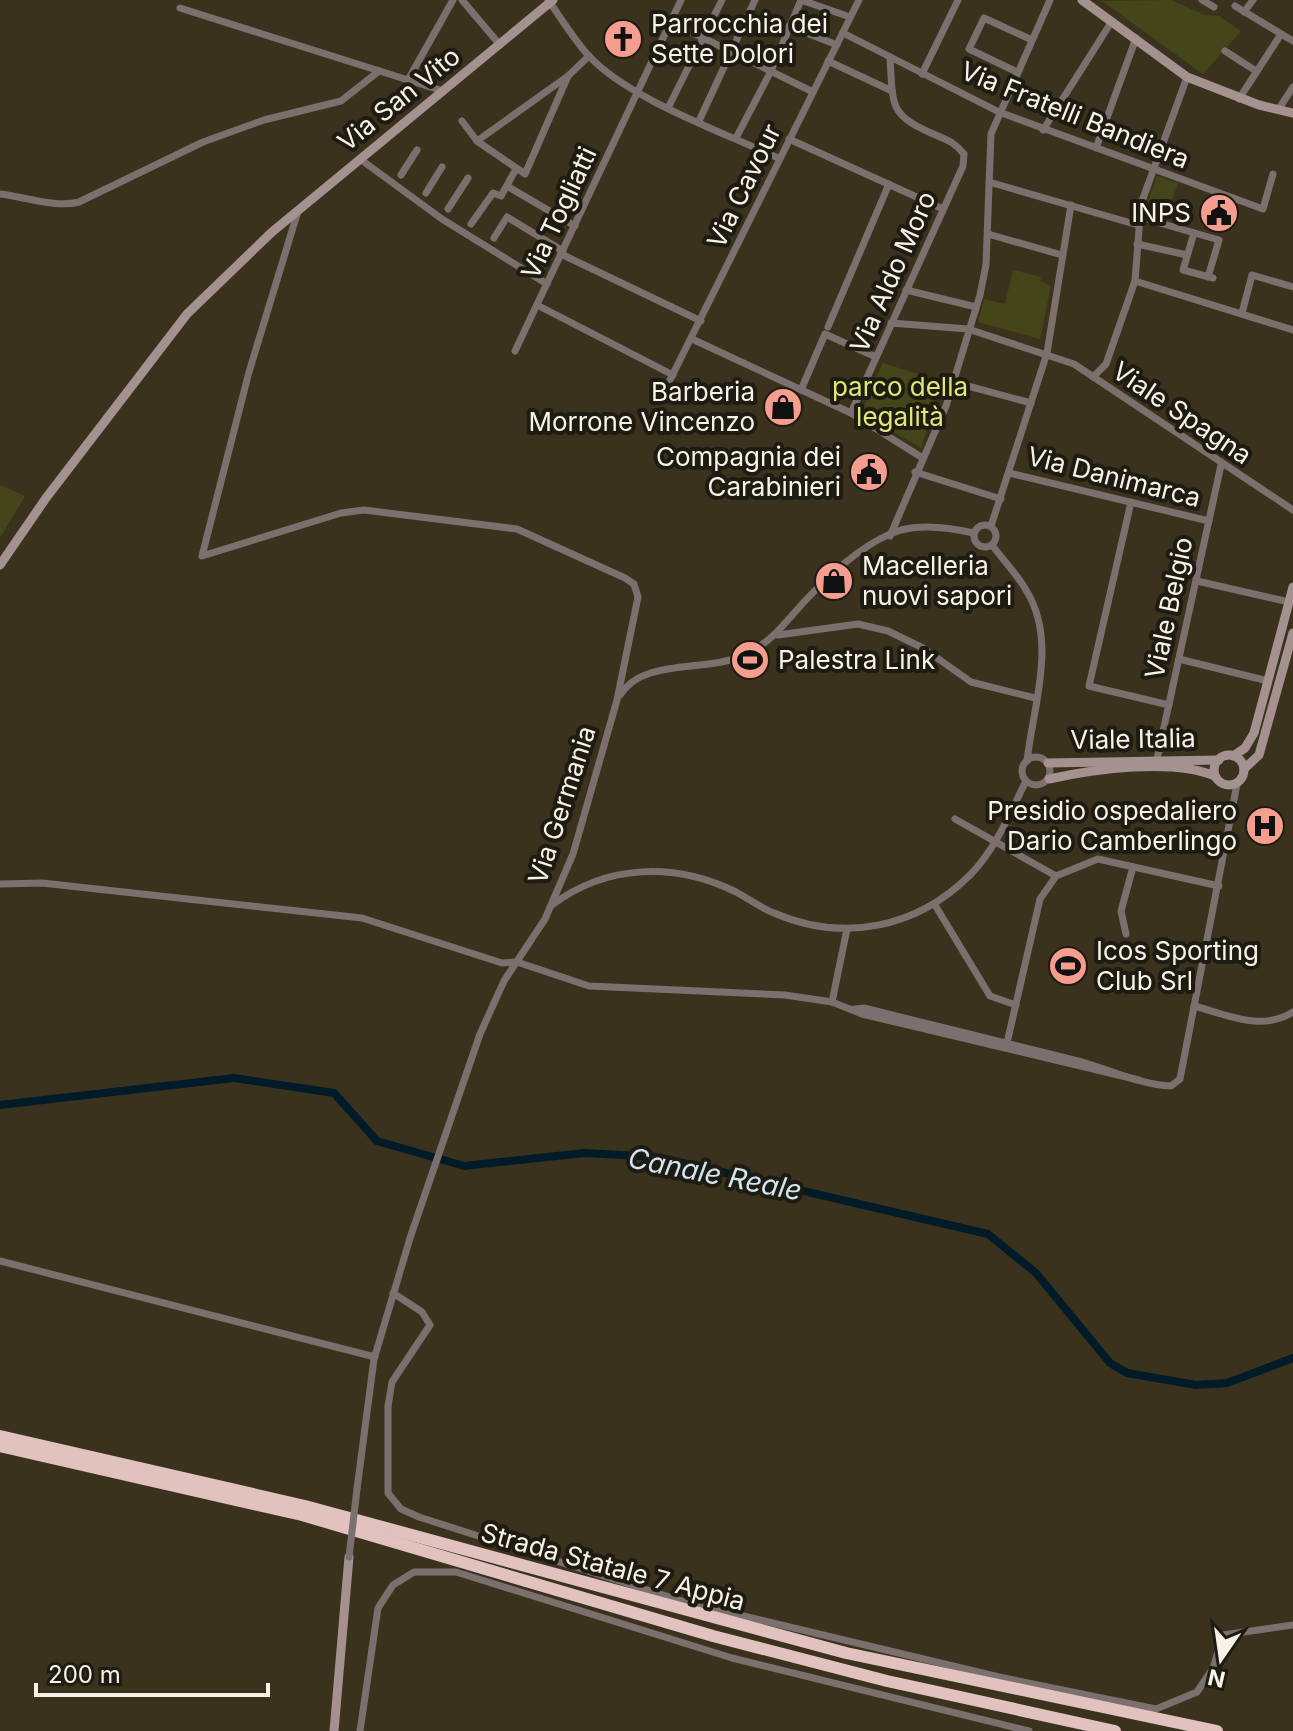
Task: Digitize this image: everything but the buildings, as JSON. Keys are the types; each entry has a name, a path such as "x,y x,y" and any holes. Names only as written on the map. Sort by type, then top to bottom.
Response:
{"highway":[{"path":"0,1429 44,1445"},
{"name":"Strada Statale 7 Appia","path":"0,1436 305,1506 846,1653 1217,1731"},
{"name":"Strada Statale 7 Appia","path":"0,1448 31,1452 302,1515 728,1640 887,1681 1115,1731"}],"street":[{"path":"408,80 453,0"},
{"path":"462,0 500,45"},
{"name":"Via Togliatti","path":"515,351 681,0"},
{"path":"669,106 722,0"},
{"path":"699,121 755,0"},
{"name":"Via Cavour","path":"665,390 859,0"},
{"path":"922,74 958,0"},
{"path":"890,536 921,457 946,406 976,307 986,265 991,134 1050,0"},
{"path":"1082,0 1187,77 1239,99 1293,113"},
{"path":"1202,0 1214,7"},
{"path":"1244,12 1253,0"},
{"path":"550,1 589,56 638,91 778,158"},
{"name":"Via San Vito","path":"0,565 46,498 187,314 272,232 550,1"},
{"path":"736,138 771,71 789,26 807,1 850,17"},
{"path":"1235,6 1293,41"},
{"path":"180,8 443,91"},
{"path":"1017,72 969,49 984,18 1032,40"},
{"path":"1043,130 1112,21"},
{"path":"671,22 813,92"},
{"path":"789,26 837,45"},
{"name":"Via Fratelli Bandiera","path":"843,33 999,112 1263,209 1273,174"},
{"path":"1239,99 1281,34"},
{"path":"1096,148 1136,38"},
{"path":"1225,51 1256,71"},
{"path":"477,141 568,76 589,56"},
{"name":"Via Aldo Moro","path":"851,413 943,209 964,154 956,144 912,125 898,114 892,91 890,57"},
{"path":"828,61 892,91"},
{"path":"0,194 34,197 64,206 79,202 203,142 264,120 341,101 379,71"},
{"path":"462,121 477,141 525,174 568,76"},
{"path":"1093,377 1106,364 1135,281 1139,221 1187,77"},
{"path":"1278,110 1293,87"},
{"path":"789,139 943,209"},
{"path":"401,175 417,150"},
{"path":"360,159 442,219 547,284"},
{"path":"426,193 442,167"},
{"path":"471,224 493,193 501,196 516,169"},
{"path":"448,209 468,178"},
{"path":"989,182 1071,205 1194,233 1219,240 1210,278 1183,270 1194,233"},
{"path":"828,327 889,184"},
{"path":"507,186 575,226"},
{"path":"991,526 1047,353 1071,205"},
{"name":"Via Germania","path":"298,210 249,372 202,556 341,513 364,510 530,534 634,584 638,597 617,700 583,825 551,906 517,962 480,1034 439,1146 393,1293 375,1357 349,1557"},
{"path":"494,238 507,217 562,252 701,321"},
{"path":"988,234 1062,255"},
{"path":"1137,244 1187,255"},
{"path":"1242,313 1252,275 1293,287"},
{"path":"1135,281 1293,330"},
{"path":"906,290 976,307"},
{"path":"537,305 673,375"},
{"name":"Viale Spagna","path":"891,323 968,329 1074,364 1221,465 1293,510"},
{"path":"801,390 825,334 876,357"},
{"path":"692,339 851,413 921,457"},
{"path":"953,382 1031,403"},
{"name":"Viale Belgio","path":"1157,759 1221,465"},
{"path":"915,472 1001,499"},
{"name":"Via Danimarca","path":"1009,473 1209,521"},
{"path":"1131,502 1089,686 1169,705"},
{"path":"974,533 982,525 991,526 997,533 992,545"},
{"path":"617,700 627,684 645,673 714,665 744,655 778,635 836,572 901,530 930,528 974,533"},
{"path":"974,533 978,544 992,545 1027,590 1037,613 1043,658 1027,761 1022,769 1026,781 1036,786 1049,779 1048,763 1036,757 1027,761"},
{"path":"1197,581 1289,602"},
{"path":"1237,784 1226,785 1215,776 1219,760 1245,748 1254,733 1293,587"},
{"path":"778,635 858,624 888,631 923,648 971,682 1035,698"},
{"path":"0,884 42,883 362,918 502,963 517,962 552,976 618,990 785,995 832,1002 862,1014 1171,1086 1180,1079 1237,784 1244,769 1259,755 1293,633"},
{"path":"1179,659 1268,681"},
{"path":"1233,756 1244,769"},
{"name":"Viale Italia","path":"1048,763 1219,760"},
{"name":"Viale Italia","path":"1049,779 1089,770 1198,769 1215,776"},
{"path":"551,906 579,885 607,875 676,873 735,892 793,920 847,929 902,921 935,905 971,874 995,842 1026,781"},
{"path":"955,819 1056,876"},
{"path":"1007,1043 1040,899 1056,876 1098,859 1219,886"},
{"path":"1126,934 1121,911 1133,867"},
{"path":"935,905 990,996 1016,1005"},
{"path":"832,1002 847,929"},
{"path":"1194,1006 1255,1022 1277,1023 1293,1012"},
{"path":"855,1009 864,1008 1007,1043 1139,1080"},
{"path":"0,1261 375,1357"},
{"path":"393,1293 422,1312 430,1325 392,1382 388,1406 388,1493 401,1509 419,1517 714,1609 999,1677 1156,1709 1197,1692 1213,1668 1223,1635 1293,1625"},
{"path":"334,1731 349,1557"},
{"path":"360,1731 378,1608 393,1585 414,1572 456,1572 732,1658 1029,1731"}],"green space":[{"path":"1171,0 1204,15 1219,16 1241,31 1203,74 1102,1"},
{"path":"1157,176 1178,183 1168,212 1147,205"},
{"path":"1013,270 1041,277 1040,281 1051,286 1040,339 978,322 984,299 1005,304"},
{"name":"parco della legalità","path":"883,363 947,383 935,399 921,448 861,413"},
{"path":"0,485 25,496 0,538"}],"waterway":[{"name":"Canale Reale","path":"0,1105 234,1078 334,1093 377,1141 464,1166 584,1153 657,1157 988,1234 1036,1273 1110,1363 1127,1373 1196,1385 1227,1383 1293,1358"}],"place":[{"name":"Parrocchia dei Sette Dolori","path":"623,39"},
{"name":"INPS","path":"1219,213"},
{"name":"Barberia Morrone Vincenzo","path":"783,407"},
{"name":"Compagnia dei Carabinieri","path":"869,472"},
{"name":"Macelleria nuovi sapori","path":"834,581"},
{"name":"Palestra Link","path":"750,660"},
{"name":"Presidio ospedaliero Dario Camberlingo","path":"1265,826"},
{"name":"Icos Sporting Club Srl","path":"1068,966"}]}
